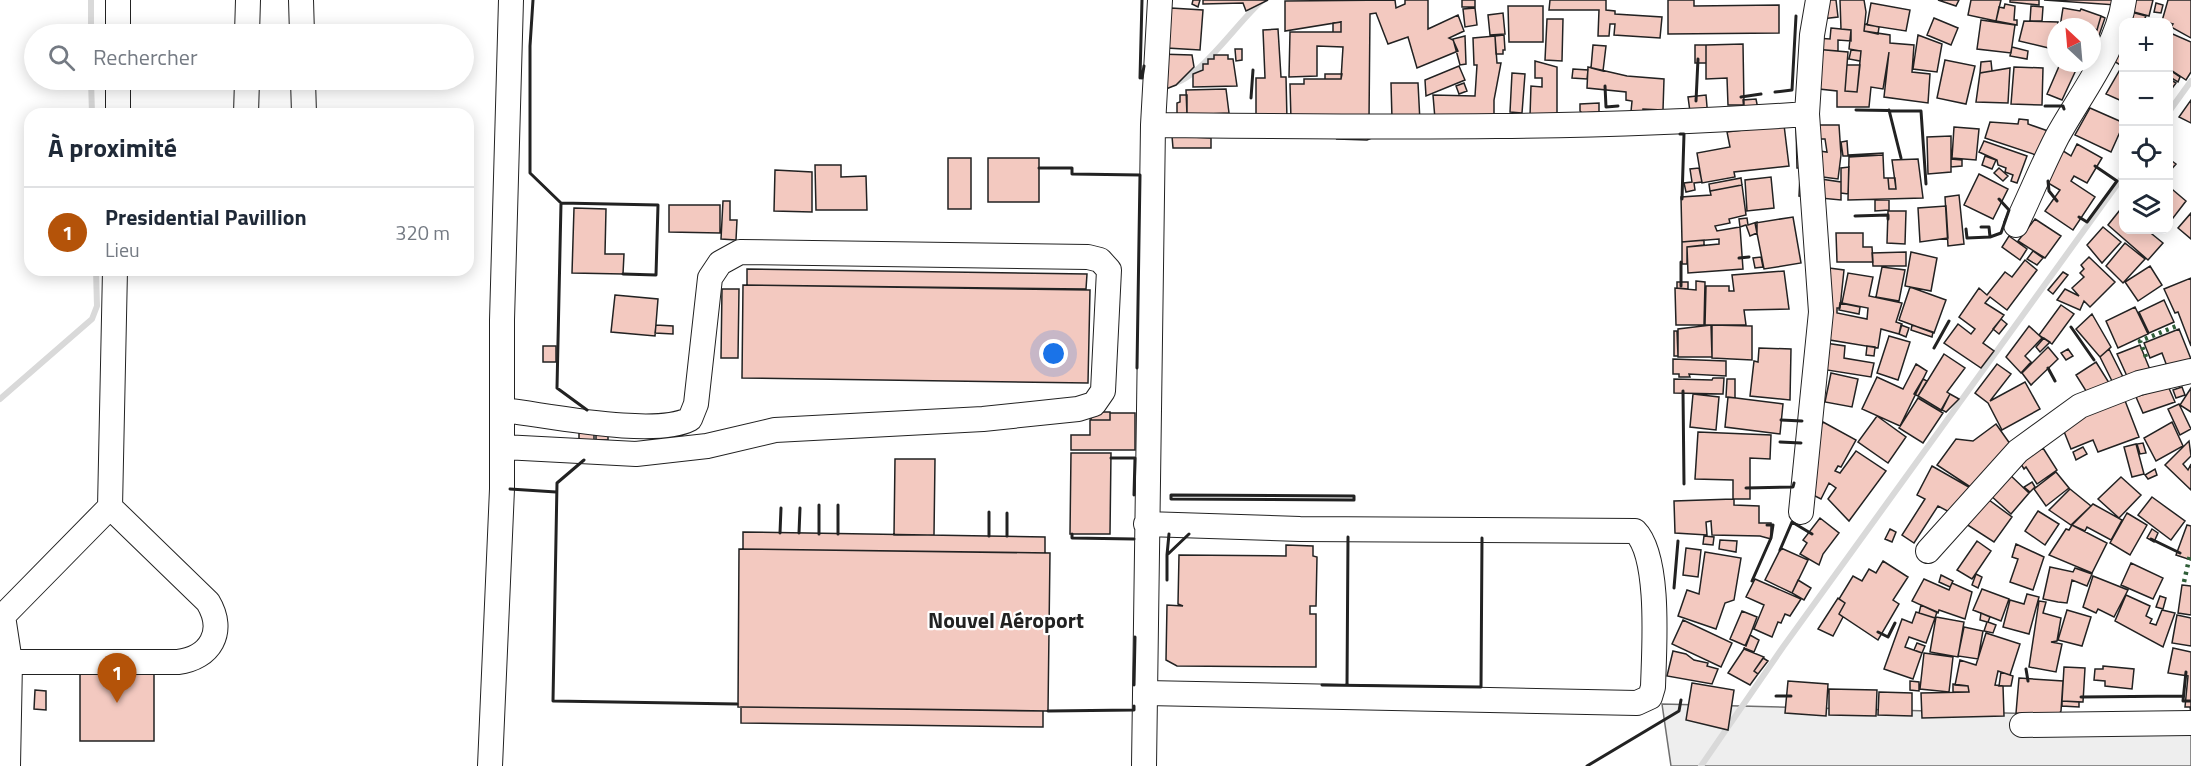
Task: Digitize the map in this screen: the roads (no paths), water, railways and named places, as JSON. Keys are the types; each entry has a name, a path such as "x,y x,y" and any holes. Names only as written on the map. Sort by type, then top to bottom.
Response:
{"street":[{"path":"118,0 118,24"},
{"path":"247,24 248,0"},
{"path":"301,0 302,24"},
{"path":"489,766 503,447 502,320 511,0"},
{"path":"1143,766 1154,130 1160,0"},
{"path":"1801,512 1821,312 1806,114 1812,35 1818,0"},
{"path":"2016,225 2058,137 2085,92 2122,16 2124,0"},
{"path":"118,90 118,108"},
{"path":"246,108 247,90"},
{"path":"303,90 304,108"},
{"path":"1154,130 1601,125 1680,123 1806,114"},
{"path":"503,410 645,428 677,426 690,419 696,404 710,278 720,263 740,252 1088,257 1100,260 1109,270 1103,391 1094,404 1078,409 983,419 775,430 706,447 636,454 503,447"},
{"path":"8,766 5,662 1,617 110,507 115,276"},
{"path":"1928,551 2018,451 2080,406 2139,383 2191,370"},
{"path":"5,662 178,662 201,655 210,646 216,623 208,602 110,507"},
{"path":"1146,524 1300,529 1635,531 1643,539 1654,591 1653,687 1650,697 1637,703 1146,693"},
{"path":"2022,725 2191,723"}],"waterway":[{"path":"91,0 91,24"},
{"path":"1172,84 1183,80 1207,60 1263,0"},
{"path":"2173,106 2191,81"},
{"path":"91,90 92,108"},
{"path":"1701,766 1783,647 2120,180"},
{"path":"0,399 92,319 97,306 96,276"}],"place":[{"name":"Presidential Pavillion","path":"117,703"}],"district":[{"name":"Nouvel Aéroport","path":"1006,620"}]}
